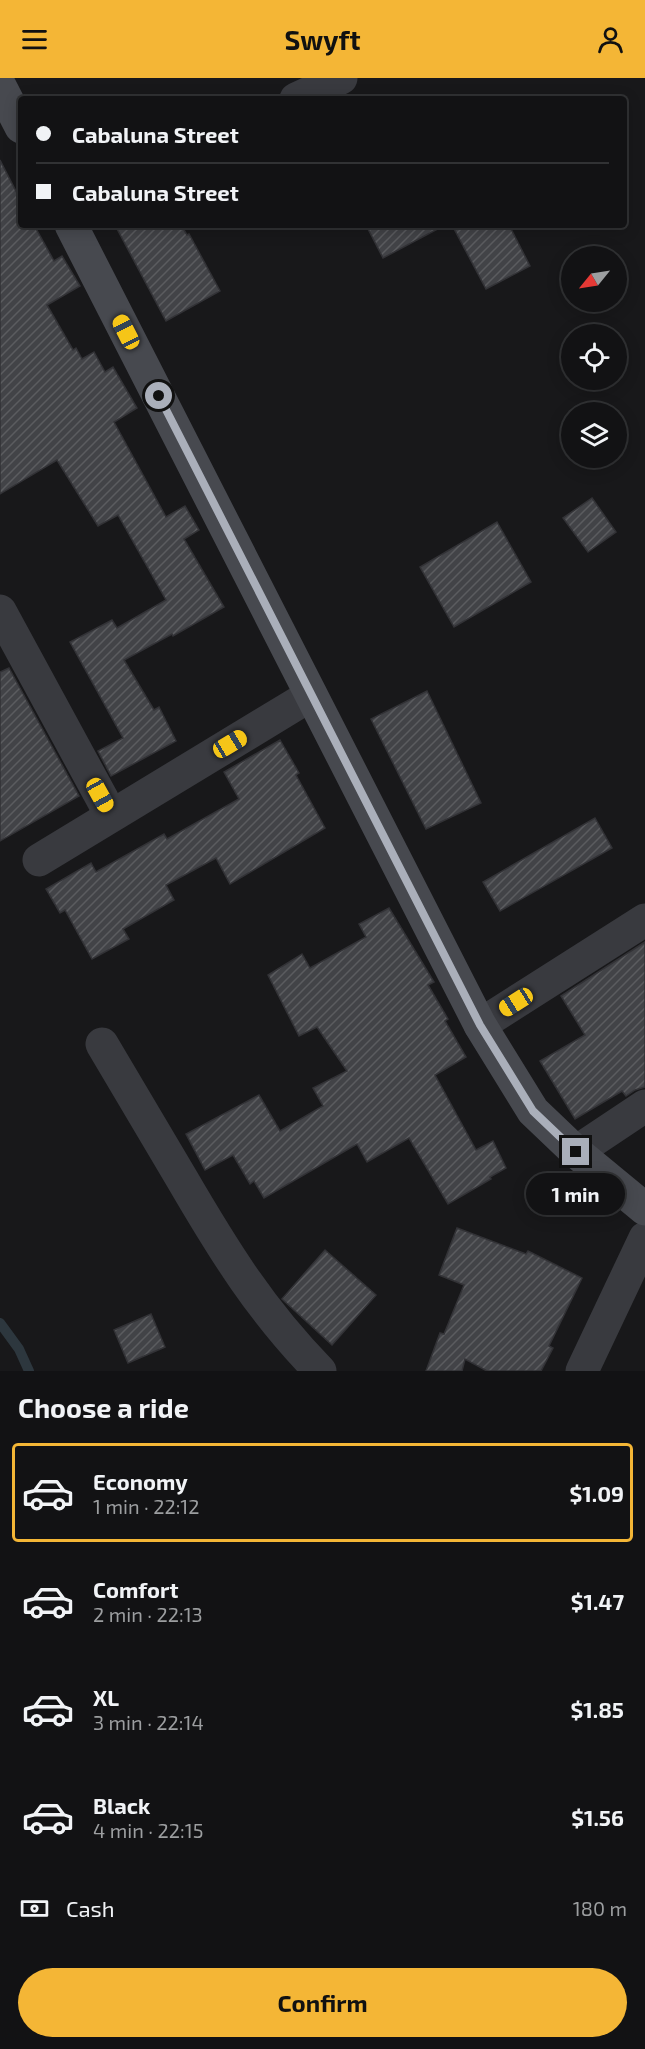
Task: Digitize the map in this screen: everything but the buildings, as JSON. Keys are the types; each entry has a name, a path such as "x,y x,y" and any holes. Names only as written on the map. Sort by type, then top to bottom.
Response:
{"main road":[{"path":"0,86 18,121"},
{"path":"73,228 480,1025 533,1111 576,1152 645,1209"}],"street":[{"path":"303,96 341,78"},
{"path":"0,611 111,815"},
{"path":"39,860 311,695"},
{"path":"480,1025 645,920"},
{"path":"102,1044 230,1260 262,1305 320,1371"},
{"path":"576,1152 645,1106"},
{"path":"582,1371 645,1238"}],"waterway":[{"path":"0,1323 19,1349 29,1371"}],"route":[{"path":"159,396 480,1025 533,1111 576,1152"}]}
